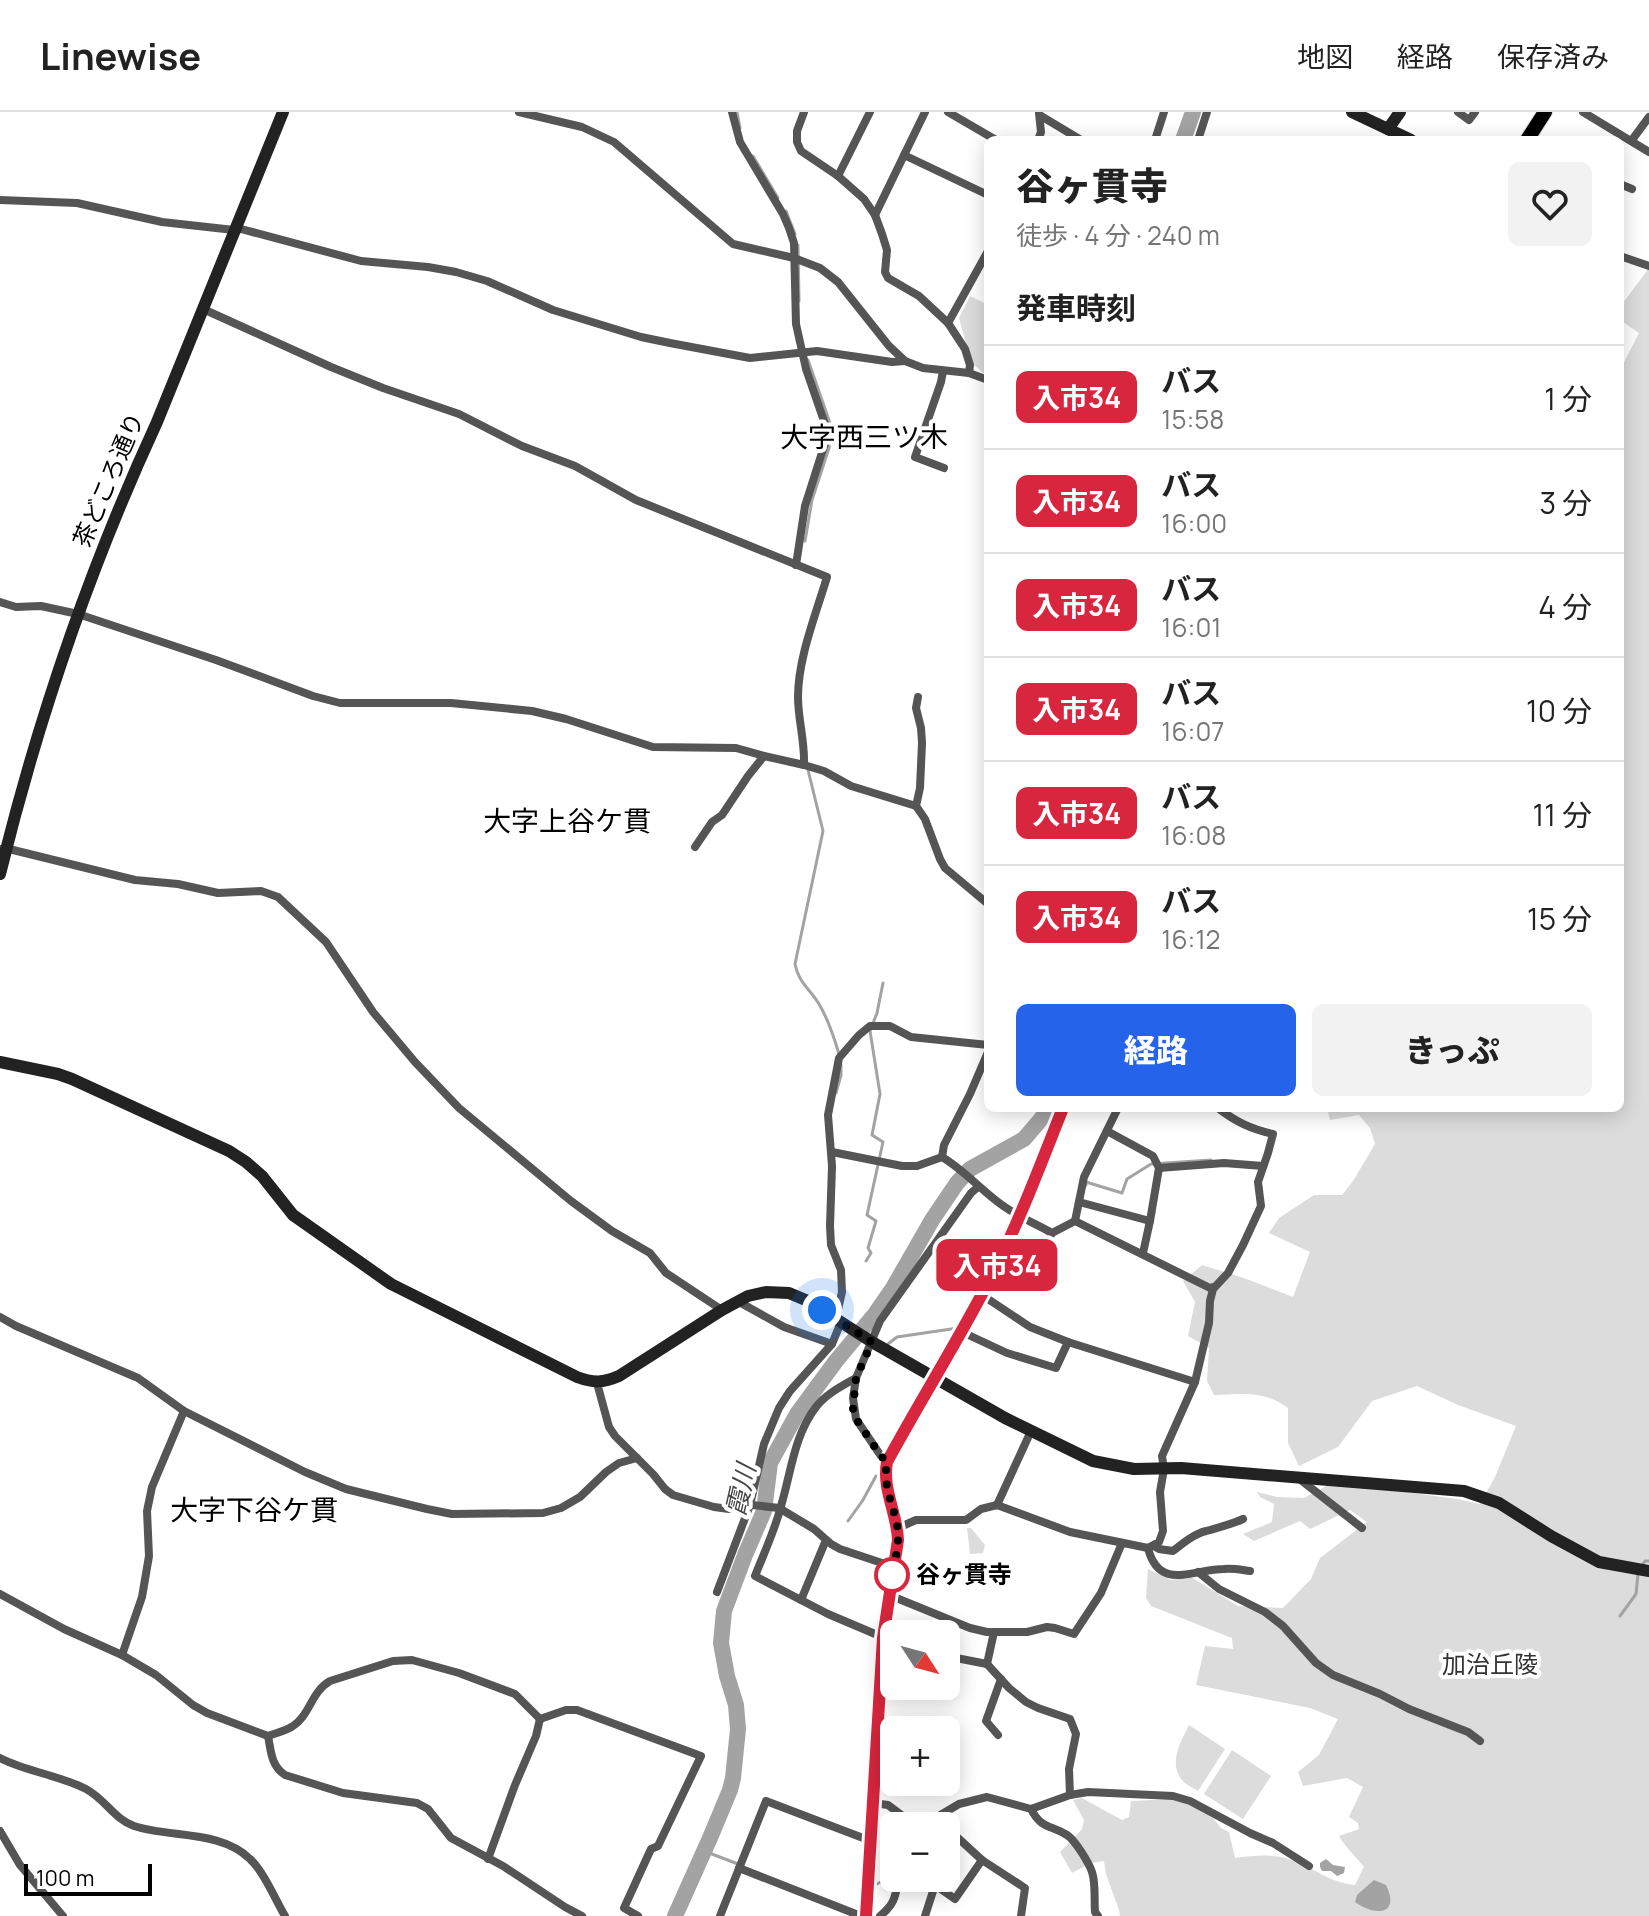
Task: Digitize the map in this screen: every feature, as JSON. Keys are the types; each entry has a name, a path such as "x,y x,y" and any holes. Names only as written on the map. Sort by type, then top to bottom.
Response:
{"main road":[{"path":"1530,136 1545,112"},
{"path":"889,1620 889,1595 898,1528 887,1491 887,1462 995,1270 1061,1112"},
{"path":"863,1916 883,1700"}],"street":[{"name":"茶どころ通り","path":"0,874 3,849 78,614 283,112"},
{"path":"519,112 568,122 601,135 629,153 733,244 794,258 820,268 838,282 889,346 905,361 923,368 969,373 984,379"},
{"path":"732,112 740,142 783,214 794,243 796,324 801,351 825,424 826,440 810,485 796,565"},
{"path":"804,112 797,131 801,151 838,176 864,199 875,215 887,250 885,272 888,278 919,296 948,323 965,349 969,373"},
{"path":"838,176 870,112"},
{"path":"875,215 925,112"},
{"path":"948,112 989,136"},
{"path":"1156,136 1164,112"},
{"path":"1199,136 1207,112"},
{"path":"1352,112 1403,136"},
{"path":"1388,129 1400,112"},
{"path":"1458,112 1469,120 1475,112"},
{"path":"1583,112 1649,152"},
{"path":"1040,114 1040,136"},
{"path":"1040,114 1075,136"},
{"path":"1632,140 1649,117"},
{"path":"904,155 984,193"},
{"path":"1624,186 1632,189"},
{"path":"0,200 77,203 162,222 241,229 361,261 456,272 487,281 553,310 641,337 750,358 817,351 892,362 905,361"},
{"path":"1624,257 1649,266"},
{"path":"948,323 984,258"},
{"path":"203,309 331,367 459,414 522,446 575,466 636,500 827,577 799,679 804,765"},
{"path":"943,371 915,457 944,468"},
{"path":"0,602 16,607 41,606 78,614 326,700 354,704 451,703 522,710 566,719 653,747 736,748 824,771 851,786 916,806 925,819 945,868 984,901"},
{"path":"916,806 922,743 916,708 918,697"},
{"path":"695,847 764,756"},
{"path":"3,849 135,880 178,884 218,893 261,891 278,897 326,942 373,1012 459,1108 571,1201 612,1231 650,1253 666,1273 722,1310"},
{"path":"717,1592 751,1505 764,1444 779,1408 832,1344 842,1323 841,1270 831,1245 832,1152 828,1115 839,1058 870,1026 890,1026 911,1037 984,1045"},
{"path":"942,1157 944,1145 984,1061"},
{"path":"0,1062 72,1079 229,1151 262,1176 293,1215 391,1284 577,1377 597,1383 619,1376 722,1310 757,1294 789,1293 808,1301 870,1341 1005,1418 1093,1461 1134,1469 1181,1468 1464,1491 1499,1503 1599,1562 1643,1570"},
{"path":"1075,1221 1084,1177 1116,1112"},
{"path":"1151,1547 1159,1542 1163,1531 1160,1492 1164,1469 1162,1456 1195,1382 1214,1287 1228,1273 1261,1206 1258,1182 1273,1134 1238,1123 1223,1112"},
{"path":"1107,1131 1153,1156 1159,1168 1143,1253"},
{"path":"832,1152 902,1166 917,1166 942,1157"},
{"path":"942,1157 1003,1206 1052,1233"},
{"path":"1159,1168 1224,1163 1263,1166"},
{"path":"887,1462 856,1419 853,1398 856,1378 880,1321 978,1187"},
{"path":"1079,1202 1150,1221"},
{"path":"1075,1221 1210,1288 1214,1287"},
{"path":"995,1270 1005,1271 1045,1245 1052,1233 1075,1221"},
{"path":"982,1295 1030,1327 1195,1382"},
{"path":"739,1302 784,1327 832,1344"},
{"path":"0,1317 138,1378 184,1411 305,1472 346,1489 383,1499 452,1514 543,1513 561,1508 580,1497 619,1463 637,1458"},
{"path":"962,1332 1007,1353 1056,1368 1068,1342"},
{"path":"856,1378 829,1394 817,1405 808,1420 755,1576 828,1614 880,1636"},
{"path":"597,1383 609,1427 615,1436 673,1495 729,1509 751,1505 780,1508 840,1549 894,1567"},
{"path":"122,1655 142,1597 149,1556 147,1511 152,1487 184,1411"},
{"path":"997,1505 1031,1431"},
{"path":"1297,1477 1362,1528"},
{"path":"898,1528 916,1520 966,1520 981,1509 997,1505 1070,1532 1173,1551 1186,1540 1243,1519"},
{"path":"801,1600 826,1540"},
{"path":"889,1595 970,1628 1027,1632 1047,1627 1074,1634 1101,1593 1122,1543"},
{"path":"1151,1547 1152,1562 1171,1575 1183,1576 1225,1568 1250,1571"},
{"path":"1198,1572 1219,1589 1265,1612 1283,1626 1316,1663 1333,1675 1468,1732 1480,1741"},
{"path":"0,1594 64,1629 122,1655 156,1675 193,1705 225,1721 268,1736 290,1729 298,1722 320,1687 393,1661 412,1660 515,1694 540,1719"},
{"path":"987,1664 994,1632"},
{"path":"960,1659 987,1664 1026,1702 1070,1719 1076,1734 1069,1769 1070,1795"},
{"path":"998,1735 986,1721 1001,1679"},
{"path":"540,1719 566,1710 577,1710 701,1756 658,1846 651,1849 624,1908 638,1916"},
{"path":"488,1859 540,1719"},
{"path":"268,1736 273,1760 277,1769 285,1775 343,1793 417,1803 428,1809 451,1838 582,1916"},
{"path":"0,1758 12,1765 76,1784 99,1797 122,1820 136,1826 217,1842 244,1853 253,1861 285,1916"},
{"path":"946,1812 959,1804 987,1797 1031,1809 1088,1792 1179,1797 1273,1843 1309,1866"},
{"path":"720,1916 766,1801 871,1841"},
{"path":"873,1803 888,1805 897,1812"},
{"path":"1031,1809 1036,1820 1072,1838 1092,1872 1097,1914 1085,1916"},
{"path":"0,1831 20,1865 63,1916"},
{"path":"960,1839 982,1860 1025,1888 1021,1916"},
{"path":"925,1916 935,1885 955,1899 982,1860"},
{"path":"739,1868 863,1916"},
{"path":"884,1915 896,1892"},
{"path":"832,1916 836,1906"}],"green space":[{"name":"加治丘陵","path":"1649,268 1649,1916 1120,1916 1104,1861 1091,1863 1072,1873 1060,1852 1082,1829 1084,1820 1073,1800 1082,1798 1122,1820 1129,1817 1131,1801 1178,1799 1213,1818 1229,1832 1235,1858 1277,1856 1337,1881 1355,1885 1364,1867 1339,1836 1359,1829 1358,1823 1349,1817 1363,1787 1347,1778 1303,1786 1298,1772 1319,1755 1338,1719 1310,1708 1196,1685 1205,1646 1233,1649 1232,1638 1151,1606 1146,1598 1148,1569 1171,1580 1191,1577 1238,1606 1283,1608 1311,1579 1320,1558 1367,1522 1350,1510 1310,1529 1300,1521 1254,1541 1243,1534 1272,1522 1274,1504 1257,1492 1277,1497 1304,1498 1328,1485 1376,1488 1480,1504 1516,1426 1417,1386 1372,1401 1338,1447 1299,1466 1288,1443 1288,1408 1261,1396 1214,1395 1207,1381 1209,1348 1188,1336 1195,1302 1183,1281 1202,1265 1293,1297 1310,1252 1269,1233 1279,1218 1314,1195 1342,1195 1375,1144 1370,1128 1359,1115 1330,1120 1328,1112 1624,1112 1624,362 1639,333 1624,323 1624,302"},
{"path":"970,296 984,303 984,373 971,362 959,318"},
{"path":"967,1528 971,1528 985,1545 983,1553 970,1554"},
{"path":"1189,1725 1225,1749 1198,1791 1182,1780 1176,1766 1177,1752"},
{"path":"1232,1750 1271,1776 1243,1819 1204,1794"}],"shaded area":[{"path":"1326,1859 1333,1865 1345,1867 1344,1873 1337,1876 1331,1871 1322,1871 1320,1863"},
{"path":"1374,1880 1386,1885 1390,1895 1388,1908 1383,1910 1370,1910 1355,1902 1357,1895"}],"waterway":[{"path":"737,112 740,128"},
{"name":"霞川","path":"1184,136 1193,112"},
{"path":"753,156 778,198"},
{"path":"786,211 795,234"},
{"path":"798,245 799,301"},
{"path":"805,541 812,500 829,448 831,426 808,360"},
{"path":"808,770 823,831 795,964 802,981 825,1016 839,1054"},
{"path":"866,1261 871,1253 868,1248 876,1221 867,1215 883,1142 872,1135 880,1094 870,1031 883,983"},
{"path":"836,1093 841,1065"},
{"name":"霞川","path":"675,1916 733,1778 738,1729 736,1705 721,1643 724,1611 764,1511 770,1463 797,1414 893,1288 957,1183 970,1169 1024,1139 1045,1112"},
{"path":"1086,1185 1086,1182 1122,1193 1127,1179 1151,1164 1211,1160"},
{"path":"1003,1268 1043,1240"},
{"path":"888,1344 897,1337 958,1328"},
{"path":"848,1521 876,1476"},
{"path":"1641,1567 1649,1561"},
{"path":"1620,1616 1636,1594 1638,1574"},
{"path":"704,1851 738,1864"},
{"path":"873,1886 880,1882"}],"bus line":[{"name":"入市34","path":"866,1916 883,1638 898,1540 898,1528 885,1478 887,1462 995,1270 1061,1112"}],"place":[{"name":"谷ヶ貫寺","path":"892,1575"}],"district":[{"name":"大字西三ツ木","path":"864,437"},
{"name":"大字上谷ケ貫","path":"567,821"},
{"name":"大字下谷ケ貫","path":"254,1510"}],"route":[{"path":"822,1310 872,1342 856,1378 853,1409 856,1419 887,1462 887,1491 898,1528 892,1575"}]}
